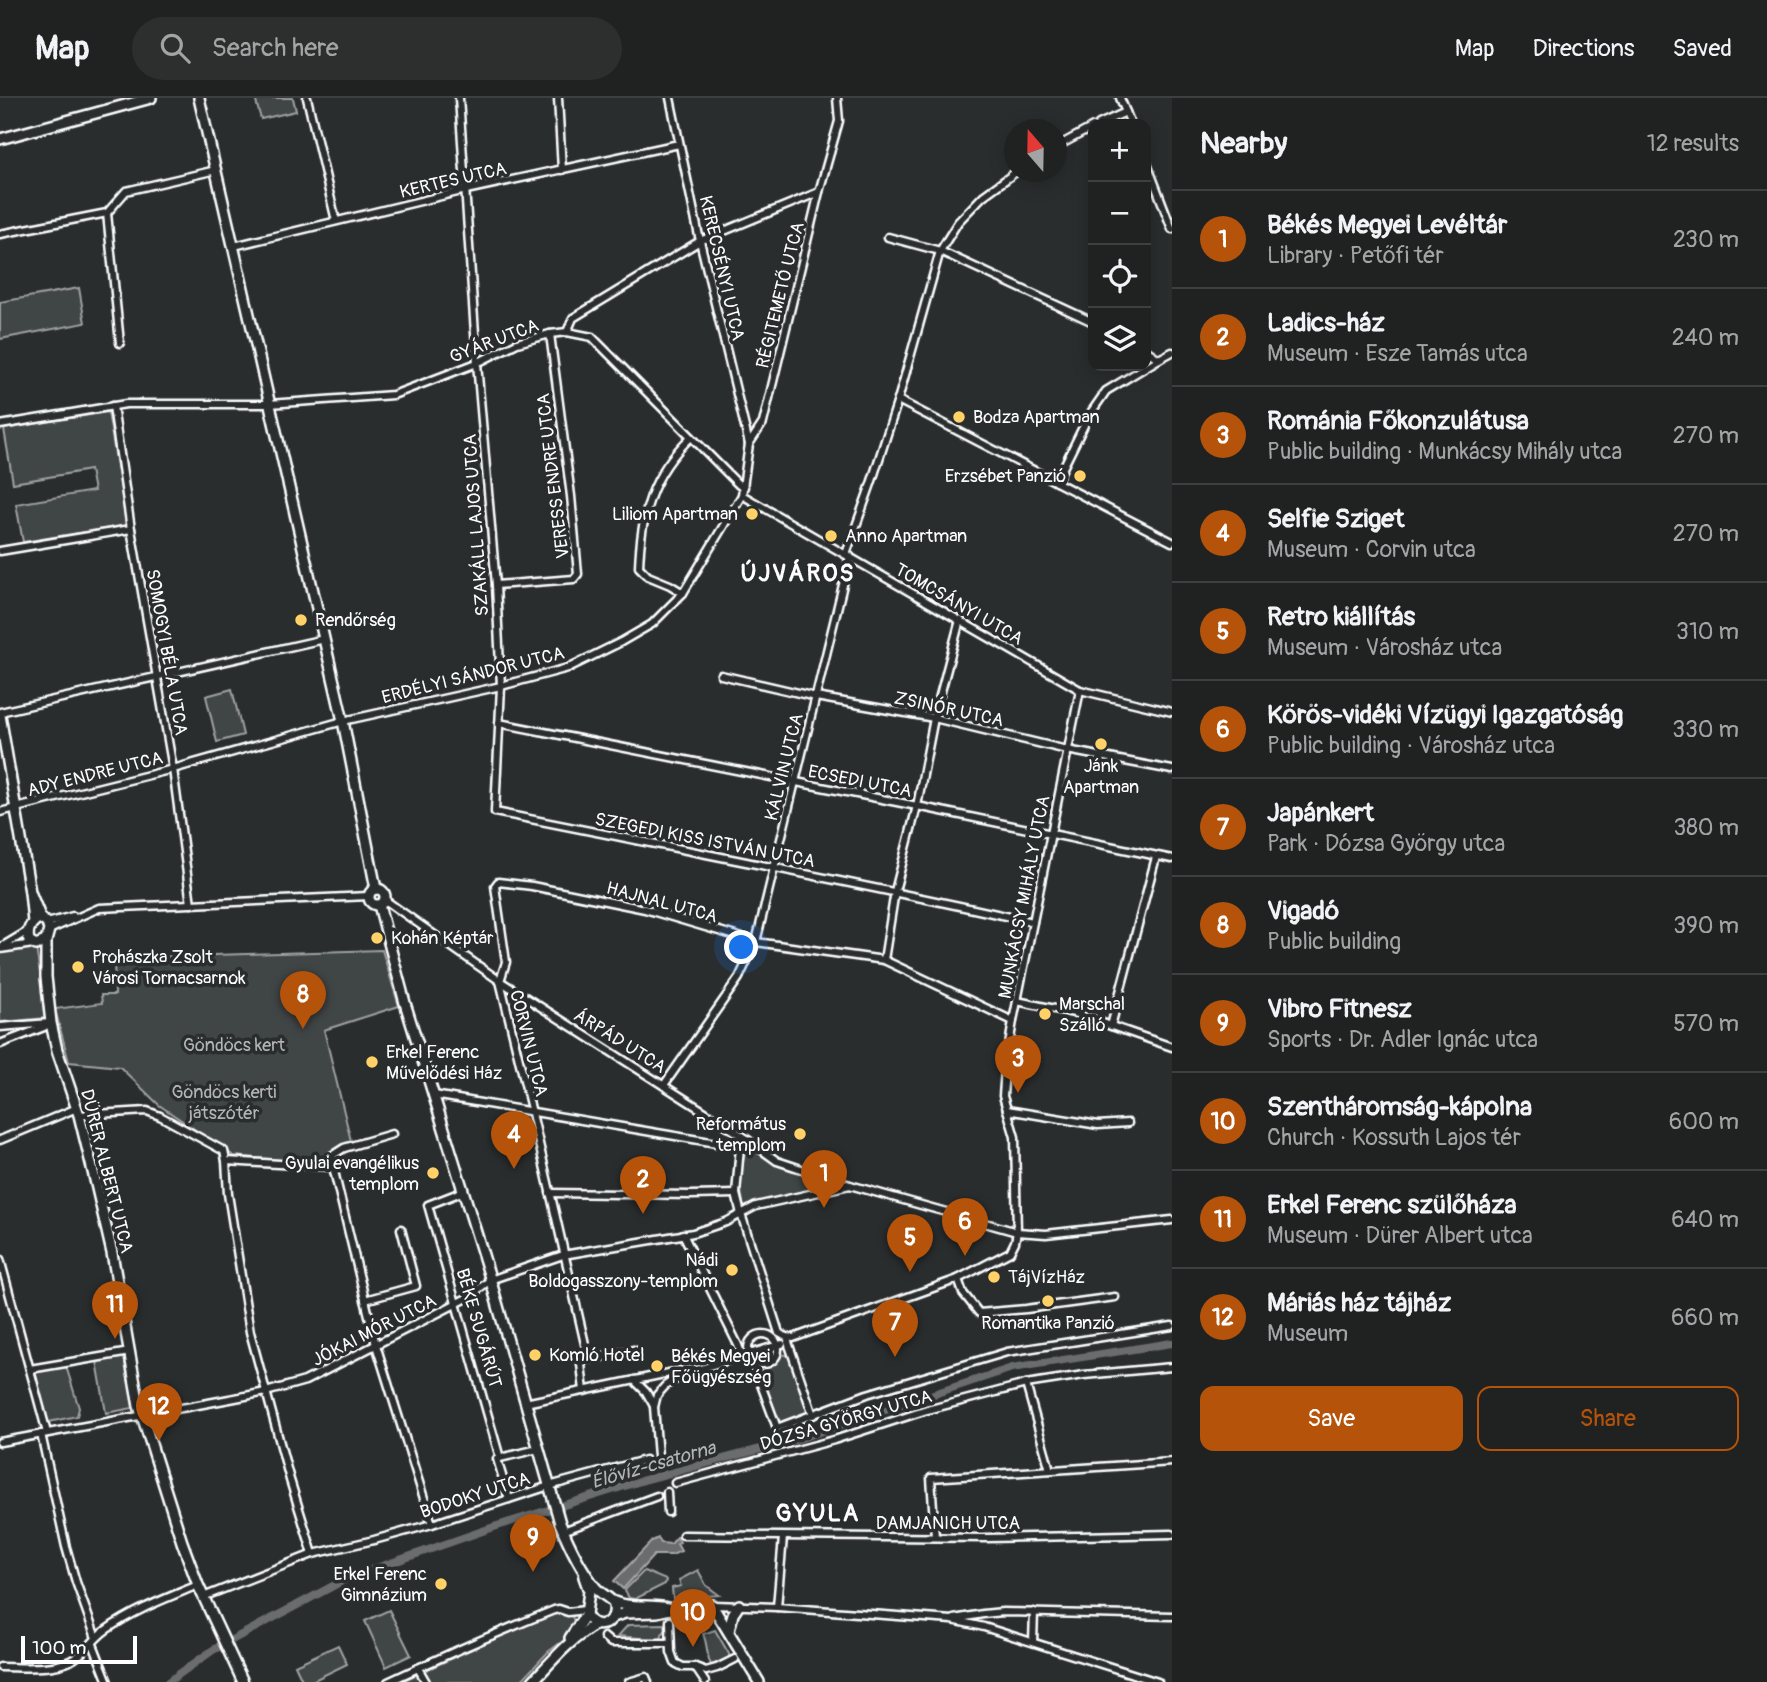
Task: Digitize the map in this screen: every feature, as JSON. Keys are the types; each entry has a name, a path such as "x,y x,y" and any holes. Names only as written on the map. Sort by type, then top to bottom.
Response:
{"street":[{"path":"0,139 151,98"},
{"path":"199,98 342,721 372,903 384,905"},
{"path":"307,98 336,221"},
{"name":"SZAKÁLL LAJOS UTCA","path":"459,98 477,363 496,584 501,686"},
{"path":"558,98 562,170"},
{"name":"KERECSÉNYI UTCA","path":"670,98 700,241 749,443"},
{"name":"RÉGITEMETŐ UTCA","path":"743,491 749,443 763,423 839,121 837,98"},
{"path":"1121,98 1129,119"},
{"path":"1111,119 1126,112"},
{"path":"1067,141 1088,130"},
{"name":"KERTES UTCA","path":"234,246 466,190 679,144"},
{"path":"0,234 107,213 127,191 216,170"},
{"path":"1151,174 1172,229"},
{"name":"KÁLVIN UTCA","path":"664,1085 739,978 756,942 817,697 848,555 898,400 940,251 946,239 983,196 1004,181"},
{"name":"GYÁR UTCA","path":"0,425 126,404 269,404 393,395 477,363 517,343 567,332 573,318 700,241 819,192"},
{"path":"107,213 120,343"},
{"path":"888,237 940,251 1088,320"},
{"name":"TOMCSÁNYI UTCA","path":"567,332 592,337 743,491 1080,690 1172,712"},
{"name":"VERESS ENDRE UTCA","path":"496,584 574,579 578,574 550,334"},
{"path":"1056,482 1088,417 1106,391 1172,352"},
{"path":"1151,354 1159,359"},
{"path":"898,400 1172,542"},
{"name":"SOMOGYI BÉLA UTCA","path":"113,406 131,529 173,769 191,904"},
{"path":"683,593 648,576 639,568 640,543 648,501 666,466 691,437"},
{"name":"ERDÉLYI SÁNDOR UTCA","path":"342,721 501,686 568,668 621,642 652,624 683,593 743,491"},
{"path":"0,551 131,529"},
{"path":"884,960 895,891 917,806 934,718 960,620"},
{"path":"0,714 324,639"},
{"name":"ZSINÓR UTCA","path":"721,676 934,718 1067,750 1172,770"},
{"name":"SZEGEDI KISS ISTVÁN UTCA","path":"501,686 495,812 895,891 1033,922"},
{"name":"MUNKÁCSY MIHÁLY UTCA","path":"1017,1232 1016,1137 1003,1096 1005,1069 1080,690"},
{"name":"DÜRER ALBERT UTCA","path":"0,714 30,892 46,941 46,977 51,1023 78,1112 109,1241 141,1415 198,1585 243,1682"},
{"name":"ADY ENDRE UTCA","path":"0,812 173,769 342,721"},
{"name":"ECSEDI UTCA","path":"499,723 1172,859"},
{"path":"1111,1026 1156,857"},
{"name":"HAJNAL UTCA","path":"500,981 506,962 495,886 498,883 532,886 645,909 756,942 884,960 1013,1021"},
{"path":"0,948 40,925 99,908 239,903 383,891 405,1003 491,1280 549,1486 562,1527 587,1584 588,1619 596,1625"},
{"name":"ÁRPÁD UTCA","path":"384,905 741,1135 777,1161 850,1185 1017,1232 1046,1234 1172,1220"},
{"name":"DÜRER ALBERT UTCA","path":"40,925 29,941 34,945 46,977"},
{"path":"0,948 34,945 46,941"},
{"name":"CORVIN UTCA","path":"500,981 588,1357 581,1364 584,1391"},
{"path":"1017,1001 1074,1013 1172,1047"},
{"path":"0,1027 51,1023"},
{"path":"0,1044 51,1023"},
{"path":"434,1095 740,1147"},
{"path":"1007,1110 1097,1125 1128,1123"},
{"path":"0,1140 78,1112 147,1111 224,1151 228,1194 250,1332 313,1554"},
{"path":"392,1134 344,1148 333,1155 333,1167 376,1345 432,1524"},
{"path":"741,1135 736,1194 779,1333 786,1337 793,1338 958,1279 1010,1252 1017,1232"},
{"path":"226,1161 333,1167"},
{"path":"826,1190 827,1177"},
{"name":"JÓKAI MÓR UTCA","path":"0,1442 266,1392 304,1381 469,1297 491,1280 563,1255 713,1228 756,1206 850,1185"},
{"name":"BÉKE SUGÁRÚT","path":"464,1191 428,1205 500,1458 497,1459 509,1499"},
{"path":"550,1193 736,1194"},
{"path":"365,1300 416,1286 401,1229"},
{"path":"683,1234 730,1328 748,1357 760,1365 769,1364 776,1358 783,1344"},
{"path":"0,1259 30,1369 66,1547 108,1682"},
{"path":"958,1279 963,1293 979,1313 1115,1297"},
{"name":"DÓZSA GYÖRGY UTCA","path":"748,1357 777,1428 867,1394 1007,1352 1172,1326"},
{"path":"748,1357 748,1345 759,1334 769,1335 783,1344 813,1415"},
{"path":"525,1403 703,1368 748,1357 783,1344"},
{"path":"588,1357 591,1359 634,1350"},
{"path":"30,1369 130,1352"},
{"name":"DÓZSA GYÖRGY UTCA","path":"675,1483 1026,1384 1084,1375 1172,1367"},
{"path":"654,1407 657,1395 664,1386 703,1368"},
{"path":"634,1380 646,1392 654,1407 661,1463"},
{"path":"1026,1384 1050,1470"},
{"path":"500,1458 538,1449"},
{"name":"BODOKY UTCA","path":"203,1597 313,1554 374,1541 549,1486 645,1460"},
{"path":"935,1537 931,1478 1172,1462"},
{"path":"667,1492 668,1512"},
{"path":"562,1527 657,1496"},
{"name":"DAMJANICH UTCA","path":"683,1535 1000,1538 1172,1534"},
{"path":"777,1607 783,1537"},
{"path":"573,1553 596,1589 607,1598 620,1605 657,1605 670,1609"},
{"path":"0,1667 64,1664 76,1658 115,1624 148,1606 198,1585"},
{"path":"564,1648 593,1597 607,1598 615,1608 613,1617"},
{"path":"712,1605 760,1682"},
{"path":"533,1682 583,1631 607,1623 613,1617 625,1612 657,1612 712,1605 953,1620 984,1627 1157,1682"},
{"path":"729,1631 739,1605"},
{"path":"388,1682 457,1649 548,1612 587,1608"},
{"path":"953,1620 983,1614 1034,1612 1172,1616"},
{"path":"1033,1642 1034,1612"},
{"path":"983,1614 984,1627"},
{"path":"670,1621 671,1652 676,1663 706,1671 736,1660"},
{"path":"604,1637 611,1643 670,1643"},
{"path":"695,1667 705,1682"},
{"path":"418,1668 426,1682"},
{"path":"629,1682 646,1677 648,1682"}],"green space":[{"path":"255,98 293,98 296,111 261,119"},
{"path":"79,288 85,323 0,339 0,302"},
{"path":"108,412 127,525 23,542 16,504 94,491 90,470 13,483 4,429"},
{"path":"232,689 243,735 217,742 206,696"},
{"path":"28,940 36,948 47,1018 0,1022 0,948"},
{"name":"Göndöcs kert","path":"382,950 399,1006 324,1030 351,1141 313,1163 234,1156 159,1105 120,1067 69,1062 55,1009 102,1003 101,995 115,995 114,958"},
{"path":"747,1144 817,1181 817,1189 766,1200 744,1208 739,1179"},
{"path":"778,1353 792,1355 813,1415 777,1428 756,1363 769,1363"},
{"path":"124,1357 133,1408 106,1413 97,1361"},
{"path":"65,1363 79,1408 77,1416 44,1423 31,1372"},
{"path":"698,1570 706,1585 719,1595 673,1599 672,1588 681,1586 679,1580"},
{"path":"644,1571 666,1580 665,1584 635,1599 629,1598 625,1590"},
{"path":"389,1610 411,1655 386,1667 365,1621"},
{"path":"553,1612 571,1613 575,1625 564,1640 548,1652 520,1682 400,1682"},
{"path":"666,1624 661,1640 618,1636 628,1625"},
{"path":"715,1630 729,1658 711,1665 703,1634"},
{"path":"338,1645 347,1664 310,1682 303,1682 295,1665"}],"shaded area":[{"path":"677,1537 681,1551 672,1555 654,1555 623,1589 614,1581 652,1541 658,1538 661,1543 671,1544"}],"waterway":[{"name":"Élővíz-csatorna","path":"168,1682 213,1650 348,1578 494,1527 644,1480 798,1439 1012,1368 1172,1343"}],"place":[{"name":"Bodza Apartman","path":"959,417"},
{"name":"Erzsébet Panzió","path":"1080,476"},
{"name":"Liliom Apartman","path":"752,514"},
{"name":"Anno Apartman","path":"831,536"},
{"name":"Rendőrség","path":"301,620"},
{"name":"Jánk Apartman","path":"1101,744"},
{"name":"Kohán Képtár","path":"377,938"},
{"name":"Prohászka Zsolt Városi Tornacsarnok","path":"78,967"},
{"name":"Marschal Szálló","path":"1045,1014"},
{"name":"Vigadó","path":"303,1029"},
{"name":"Erkel Ferenc Művelődési Ház","path":"372,1062"},
{"name":"Románia Főkonzulátusa","path":"1018,1093"},
{"name":"Református templom","path":"800,1134"},
{"name":"Selfie Sziget","path":"514,1169"},
{"name":"Gyulai evangélikus templom","path":"433,1173"},
{"name":"Békés Megyei Levéltár","path":"824,1208"},
{"name":"Ladics-ház","path":"643,1214"},
{"name":"Körös-vidéki Vízügyi Igazgatóság","path":"965,1256"},
{"name":"Nádi Boldogasszony-templom","path":"732,1270"},
{"name":"Retro kiállítás","path":"910,1272"},
{"name":"TájVízHáz","path":"994,1277"},
{"name":"Romantika Panzió","path":"1048,1301"},
{"name":"Erkel Ferenc szülőháza","path":"115,1339"},
{"name":"Komló Hotel","path":"535,1355"},
{"name":"Japánkert","path":"895,1357"},
{"name":"Békés Megyei Főügyészség","path":"657,1366"},
{"name":"Máriás ház tájház","path":"159,1441"},
{"name":"Vibro Fitnesz","path":"533,1572"},
{"name":"Erkel Ferenc Gimnázium","path":"441,1584"},
{"name":"Szentháromság-kápolna","path":"693,1647"}],"district":[{"name":"ÚJVÁROS","path":"798,573"},
{"name":"GYULA","path":"818,1513"}],"park label":[{"name":"Göndöcs kerti játszótér","path":"224,1102"}]}
